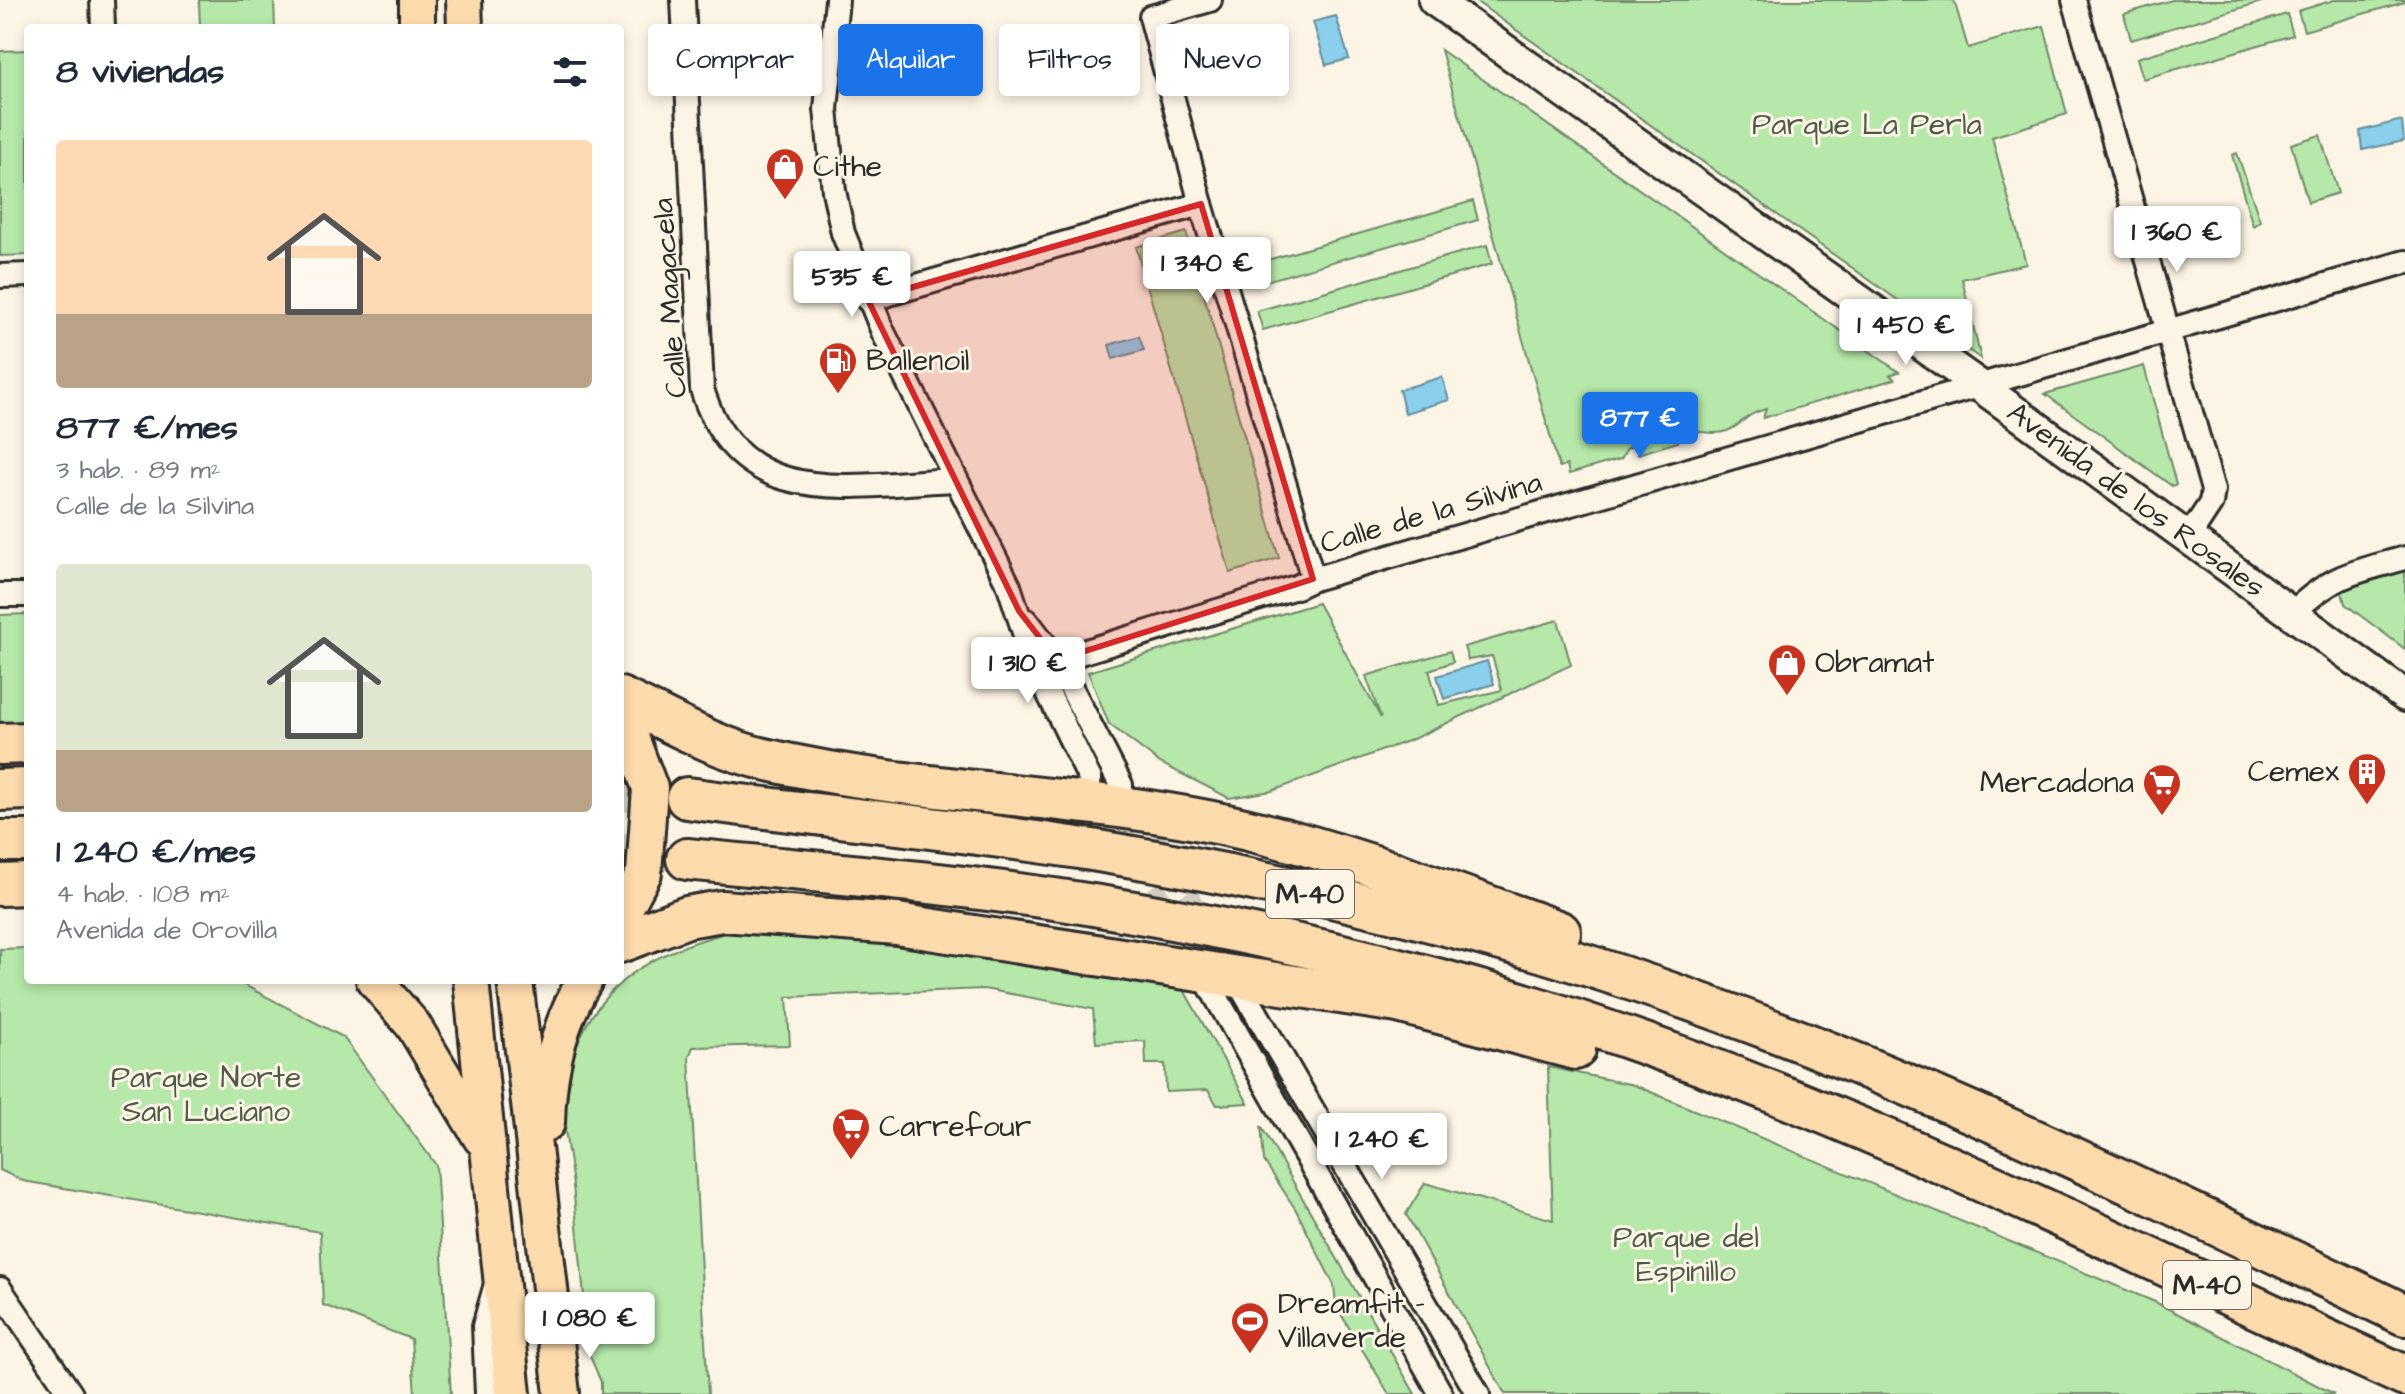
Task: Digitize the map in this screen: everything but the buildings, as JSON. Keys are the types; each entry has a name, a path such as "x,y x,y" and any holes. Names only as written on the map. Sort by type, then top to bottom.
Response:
{"highway":[{"path":"631,711 762,759 868,778 1086,801 1243,829 1389,871 1689,979 1779,1016 1910,1087"},
{"path":"0,744 24,743"},
{"path":"0,790 24,789"},
{"name":"M-40","path":"687,798 1092,850 1381,910 1546,953 1660,990 1910,1087 2102,1171 2405,1315"},
{"path":"0,841 24,841"},
{"name":"M-40","path":"687,859 933,883 1109,907 1268,938 1426,976 1646,1044 1845,1123 2008,1194 2405,1376"},
{"path":"0,885 24,884"},
{"path":"624,941 687,917 722,911 897,924 1398,1002 1845,1123"},
{"path":"2102,1171 2194,1199 2405,1285"},
{"path":"2008,1194 2243,1323 2385,1394"}],"main road":[{"path":"417,0 417,24"},
{"path":"464,0 465,24"},
{"name":"Avenida de los Rosales","path":"1434,0 1980,386 2405,696"},
{"path":"624,910 644,873 650,788 630,735 631,711"},
{"path":"377,984 413,1025 486,1147"},
{"path":"464,984 501,1267 513,1394"},
{"path":"517,984 562,1394"},
{"path":"544,1219 548,1081 566,1014 583,984"}],"street":[{"path":"102,0 103,24"},
{"name":"Calle Magacela","path":"683,0 702,389 710,414 737,452 772,476 792,482 824,486 955,480"},
{"path":"837,0 826,109 834,191 843,233 868,300 1019,611 1035,666 1090,779"},
{"name":"Calle de la Silvina","path":"1210,0 1151,17 1201,204 1313,579"},
{"path":"2074,0 2213,490 2211,503 2188,538"},
{"path":"868,300 1201,204"},
{"name":"Calle de la Silvina","path":"1057,660 1296,587 1313,579 2405,262"},
{"path":"0,276 24,275"},
{"path":"2291,614 2319,587 2335,578 2405,558"},
{"path":"0,595 24,595"},
{"path":"1019,611 1057,660 1121,785"},
{"path":"1211,988 1441,1394"},
{"path":"1244,992 1478,1394"},
{"path":"487,1394 484,1326 501,1267"},
{"path":"0,1289 71,1394"},
{"path":"557,1349 582,1394"}],"highlighted area":[{"path":"1201,204 1313,579 1057,660 1019,611 868,300"}],"green space":[{"path":"199,0 274,0 275,24 200,24"},
{"name":"Parque La Perla","path":"1474,0 1954,0 1968,48 2044,26 2067,114 1992,137 2026,264 1962,279 1981,359"},
{"path":"2172,0 2268,0 2131,40 2124,14"},
{"path":"2334,0 2405,2 2304,31 2298,11"},
{"path":"2287,14 2293,35 2143,79 2137,58"},
{"path":"24,50 24,255 0,256 0,51"},
{"path":"1441,50 1899,372 1890,375 1895,379 1763,418 1766,409 1721,433 1682,433 1678,442 1638,454 1642,444 1627,448 1621,459 1569,474 1567,465 1559,467"},
{"path":"2320,135 2338,193 2308,202 2291,144"},
{"path":"2237,153 2260,221 2253,226 2232,155"},
{"path":"1473,201 1478,220 1249,286 1243,267"},
{"path":"1186,232 1279,558 1230,573 1136,247"},
{"path":"1487,245 1492,264 1263,330 1257,311"},
{"path":"2144,366 2176,484 2172,486 2045,394"},
{"path":"2405,568 2405,649 2345,604 2341,588"},
{"path":"1318,603 1381,718 1366,676 1450,651 1453,662 1429,670 1439,705 1502,690 1492,656 1468,660 1464,647 1558,620 1571,665 1413,739 1272,791 1229,798 1160,763 1109,724 1088,672"},
{"path":"24,614 24,727 0,728 0,615"},
{"path":"735,931 938,946 1176,976 1248,1103 1217,1105 1208,1090 1166,1092 1165,1064 1146,1064 1145,1041 1096,1043 1093,1009 984,989 787,997 790,1045 693,1047 689,1057 708,1394 601,1394 601,1382 590,1356 565,1128 565,1095 572,1060 584,1030 600,1005 619,984 624,984 624,980 644,966 671,951"},
{"name":"Parque Norte San Luciano","path":"24,948 24,984 243,984 343,1037 436,1165 451,1394 415,1394 411,1339 323,1305 320,1232 23,1181 0,1170 0,949"},
{"name":"Parque del Espinillo","path":"1548,1067 1634,1085 2155,1302 2334,1394 1505,1394 1406,1214 1425,1183 1553,1220"},
{"path":"1261,1126 1415,1394 1389,1394 1336,1306 1334,1285 1296,1210 1264,1161"}],"water":[{"path":"1336,16 1349,59 1326,65 1313,22"},
{"path":"2402,122 2404,141 2362,150 2360,131"},
{"path":"1139,336 1144,350 1113,359 1109,345"},
{"path":"1442,377 1449,400 1405,413 1399,390"},
{"path":"1487,661 1494,684 1444,699 1437,676"}],"tunnel":[{"path":"624,791 687,798"},
{"path":"1103,801 1204,976"},
{"path":"1135,808 1238,981"},
{"path":"624,853 687,859"}],"place":[{"name":"Cithe","path":"785,201"},
{"name":"Ballenoil","path":"838,395"},
{"name":"Obramat","path":"1787,697"},
{"name":"Cemex","path":"2367,806"},
{"name":"Mercadona","path":"2162,817"},
{"name":"Carrefour","path":"851,1161"},
{"name":"Dreamfit - Villaverde","path":"1250,1355"}]}
